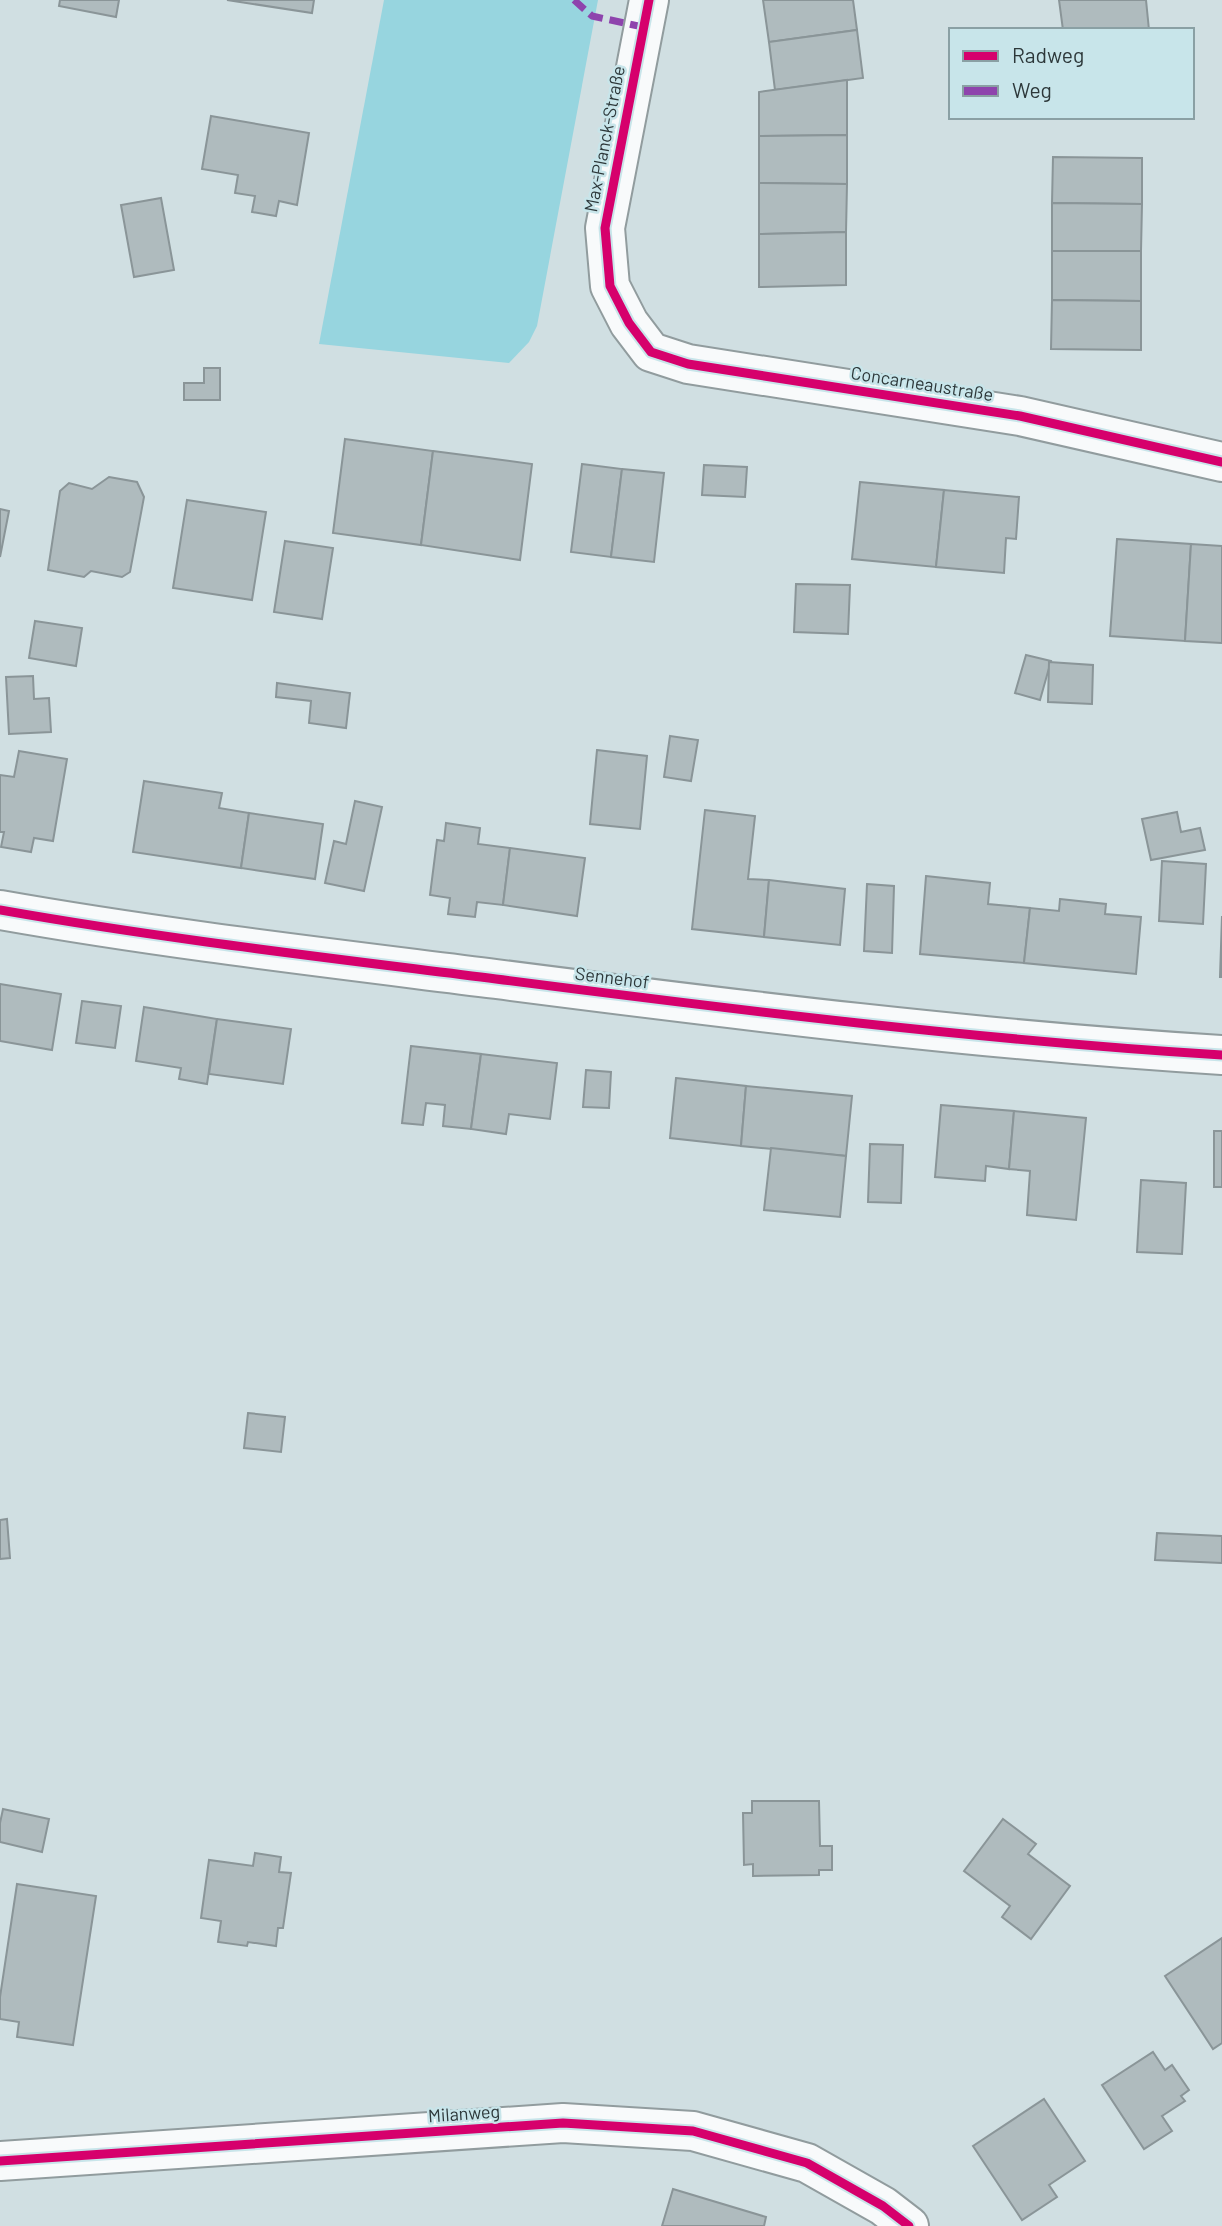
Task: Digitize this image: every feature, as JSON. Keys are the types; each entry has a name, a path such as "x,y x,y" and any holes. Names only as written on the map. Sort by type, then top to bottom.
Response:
{"street":[{"name":"Max-Planck-Straße","path":"629,323 610,286 605,228 649,0"},
{"name":"Concarneaustraße","path":"629,323 651,352 688,364 1020,416 1222,462"},
{"name":"Sennehof","path":"0,910 227,945 750,1012 1153,1051 1222,1055"},
{"name":"Milanweg","path":"0,2161 563,2123 693,2131 807,2163 883,2206 909,2226"}],"shaded area":[{"path":"384,0 598,0 537,326 529,342 509,363 319,344"}],"building":[{"path":"60,0 119,0 116,17 59,6"},
{"path":"227,0 314,0 312,13"},
{"path":"763,0 853,0 857,30 769,42"},
{"path":"1059,0 1146,0 1149,28 1063,28"},
{"path":"857,30 863,78 775,90 769,42"},
{"path":"847,80 847,135 759,136 759,92"},
{"path":"211,116 309,133 297,205 279,201 276,216 252,212 255,196 235,193 238,175 202,169"},
{"path":"847,135 847,184 759,183 759,136"},
{"path":"1053,157 1142,158 1142,204 1052,203"},
{"path":"759,183 847,184 846,232 759,234"},
{"path":"161,198 174,270 134,277 121,205"},
{"path":"1052,203 1142,204 1141,251 1052,251"},
{"path":"846,232 846,285 759,287 759,234"},
{"path":"1052,251 1141,251 1141,301 1052,300"},
{"path":"1052,300 1141,301 1141,350 1051,349"},
{"path":"204,368 220,368 220,400 184,400 184,383 204,383"},
{"path":"345,439 433,451 421,545 333,533"},
{"path":"433,451 532,464 520,560 421,545"},
{"path":"582,464 622,469 611,557 571,552"},
{"path":"704,465 747,467 745,497 702,495"},
{"path":"622,469 664,473 654,562 611,557"},
{"path":"109,477 137,482 144,497 130,572 122,577 91,571 84,577 48,570 60,491 69,483 92,489"},
{"path":"860,482 944,490 936,567 852,559"},
{"path":"944,490 1019,497 1016,539 1006,538 1004,573 936,567"},
{"path":"187,500 266,512 252,600 173,588"},
{"path":"0,509 9,511 0,557"},
{"path":"1117,539 1191,544 1185,641 1110,636"},
{"path":"285,541 333,548 322,619 274,612"},
{"path":"1191,544 1222,546 1222,643 1185,641"},
{"path":"796,584 850,585 848,634 794,632"},
{"path":"35,621 82,628 76,666 29,658"},
{"path":"1026,655 1051,661 1040,700 1015,693"},
{"path":"1049,662 1093,665 1092,704 1048,702"},
{"path":"33,676 34,699 49,698 51,732 9,734 6,677"},
{"path":"277,683 350,693 346,728 309,723 311,701 276,697"},
{"path":"670,736 698,740 691,781 664,777"},
{"path":"597,750 647,756 640,829 590,824"},
{"path":"19,751 67,759 53,841 34,838 31,852 1,847 4,832 0,832 0,775 14,777"},
{"path":"144,781 222,793 219,808 249,813 241,868 133,852"},
{"path":"355,801 382,807 364,891 325,883 334,841 346,844"},
{"path":"705,810 755,816 748,879 769,880 764,937 692,929"},
{"path":"1177,812 1181,832 1200,828 1205,850 1151,860 1142,819"},
{"path":"249,813 323,824 315,879 241,868"},
{"path":"446,823 480,828 478,844 510,848 503,905 477,902 475,917 448,914 450,898 430,895 437,840 444,841"},
{"path":"510,848 585,858 577,916 503,905"},
{"path":"1162,861 1206,864 1203,924 1159,921"},
{"path":"926,876 990,883 988,904 1030,908 1024,963 920,954"},
{"path":"769,880 845,889 840,945 764,937"},
{"path":"867,884 894,886 892,953 864,951"},
{"path":"1060,899 1106,904 1105,914 1141,917 1136,974 1024,963 1030,908 1059,911"},
{"path":"1222,916 1222,977 1220,977"},
{"path":"0,984 61,994 52,1050 0,1041"},
{"path":"82,1001 121,1006 115,1048 76,1043"},
{"path":"144,1007 217,1019 207,1084 179,1079 181,1068 136,1061"},
{"path":"217,1019 291,1029 283,1084 209,1074"},
{"path":"411,1046 481,1054 471,1129 443,1126 445,1105 426,1103 423,1125 402,1123"},
{"path":"481,1054 557,1063 550,1119 509,1114 506,1134 471,1129"},
{"path":"586,1070 611,1072 609,1108 583,1107"},
{"path":"676,1078 746,1086 741,1146 670,1138"},
{"path":"746,1086 852,1096 846,1156 741,1146"},
{"path":"941,1105 1014,1111 1009,1169 986,1166 985,1181 935,1177"},
{"path":"1014,1111 1086,1118 1076,1220 1027,1215 1030,1171 1009,1169"},
{"path":"1214,1131 1222,1131 1222,1187 1214,1187"},
{"path":"870,1144 903,1145 901,1203 868,1202"},
{"path":"771,1148 846,1156 840,1217 764,1210"},
{"path":"1141,1180 1186,1183 1182,1254 1137,1252"},
{"path":"248,1413 285,1417 281,1452 244,1448"},
{"path":"7,1519 10,1558 0,1559 0,1520"},
{"path":"1157,1533 1222,1536 1222,1563 1155,1560"},
{"path":"752,1801 819,1801 820,1846 832,1846 832,1870 819,1870 819,1875 753,1876 753,1864 744,1865 743,1813 752,1813"},
{"path":"3,1809 49,1819 42,1852 0,1842"},
{"path":"1003,1819 1036,1844 1028,1854 1070,1886 1031,1939 1002,1917 1010,1906 964,1871"},
{"path":"255,1853 281,1857 279,1872 291,1873 283,1928 278,1928 276,1946 218,1942 221,1921 201,1918 209,1860 253,1866"},
{"path":"17,1884 96,1896 73,2045 17,2037 19,2022 0,2019 0,1997"},
{"path":"1222,1938 1222,2043 1213,2049 1165,1976"},
{"path":"1153,2052 1165,2070 1172,2065 1189,2090 1181,2096 1185,2101 1162,2116 1172,2131 1144,2149 1102,2085"},
{"path":"1044,2099 1085,2161 1049,2185 1057,2197 1022,2220 973,2146"},
{"path":"673,2189 766,2217 764,2226 662,2226"}],"marked path":[{"path":"574,0 592,16 643,27"}],"cycle path":[{"path":"649,0 605,228 610,286 629,323 651,352 688,364 1020,416 1222,462"},
{"path":"0,910 247,948 768,1013 949,1033 1222,1055"},
{"path":"0,2161 563,2123 693,2131 807,2163 883,2206 909,2226"}]}
